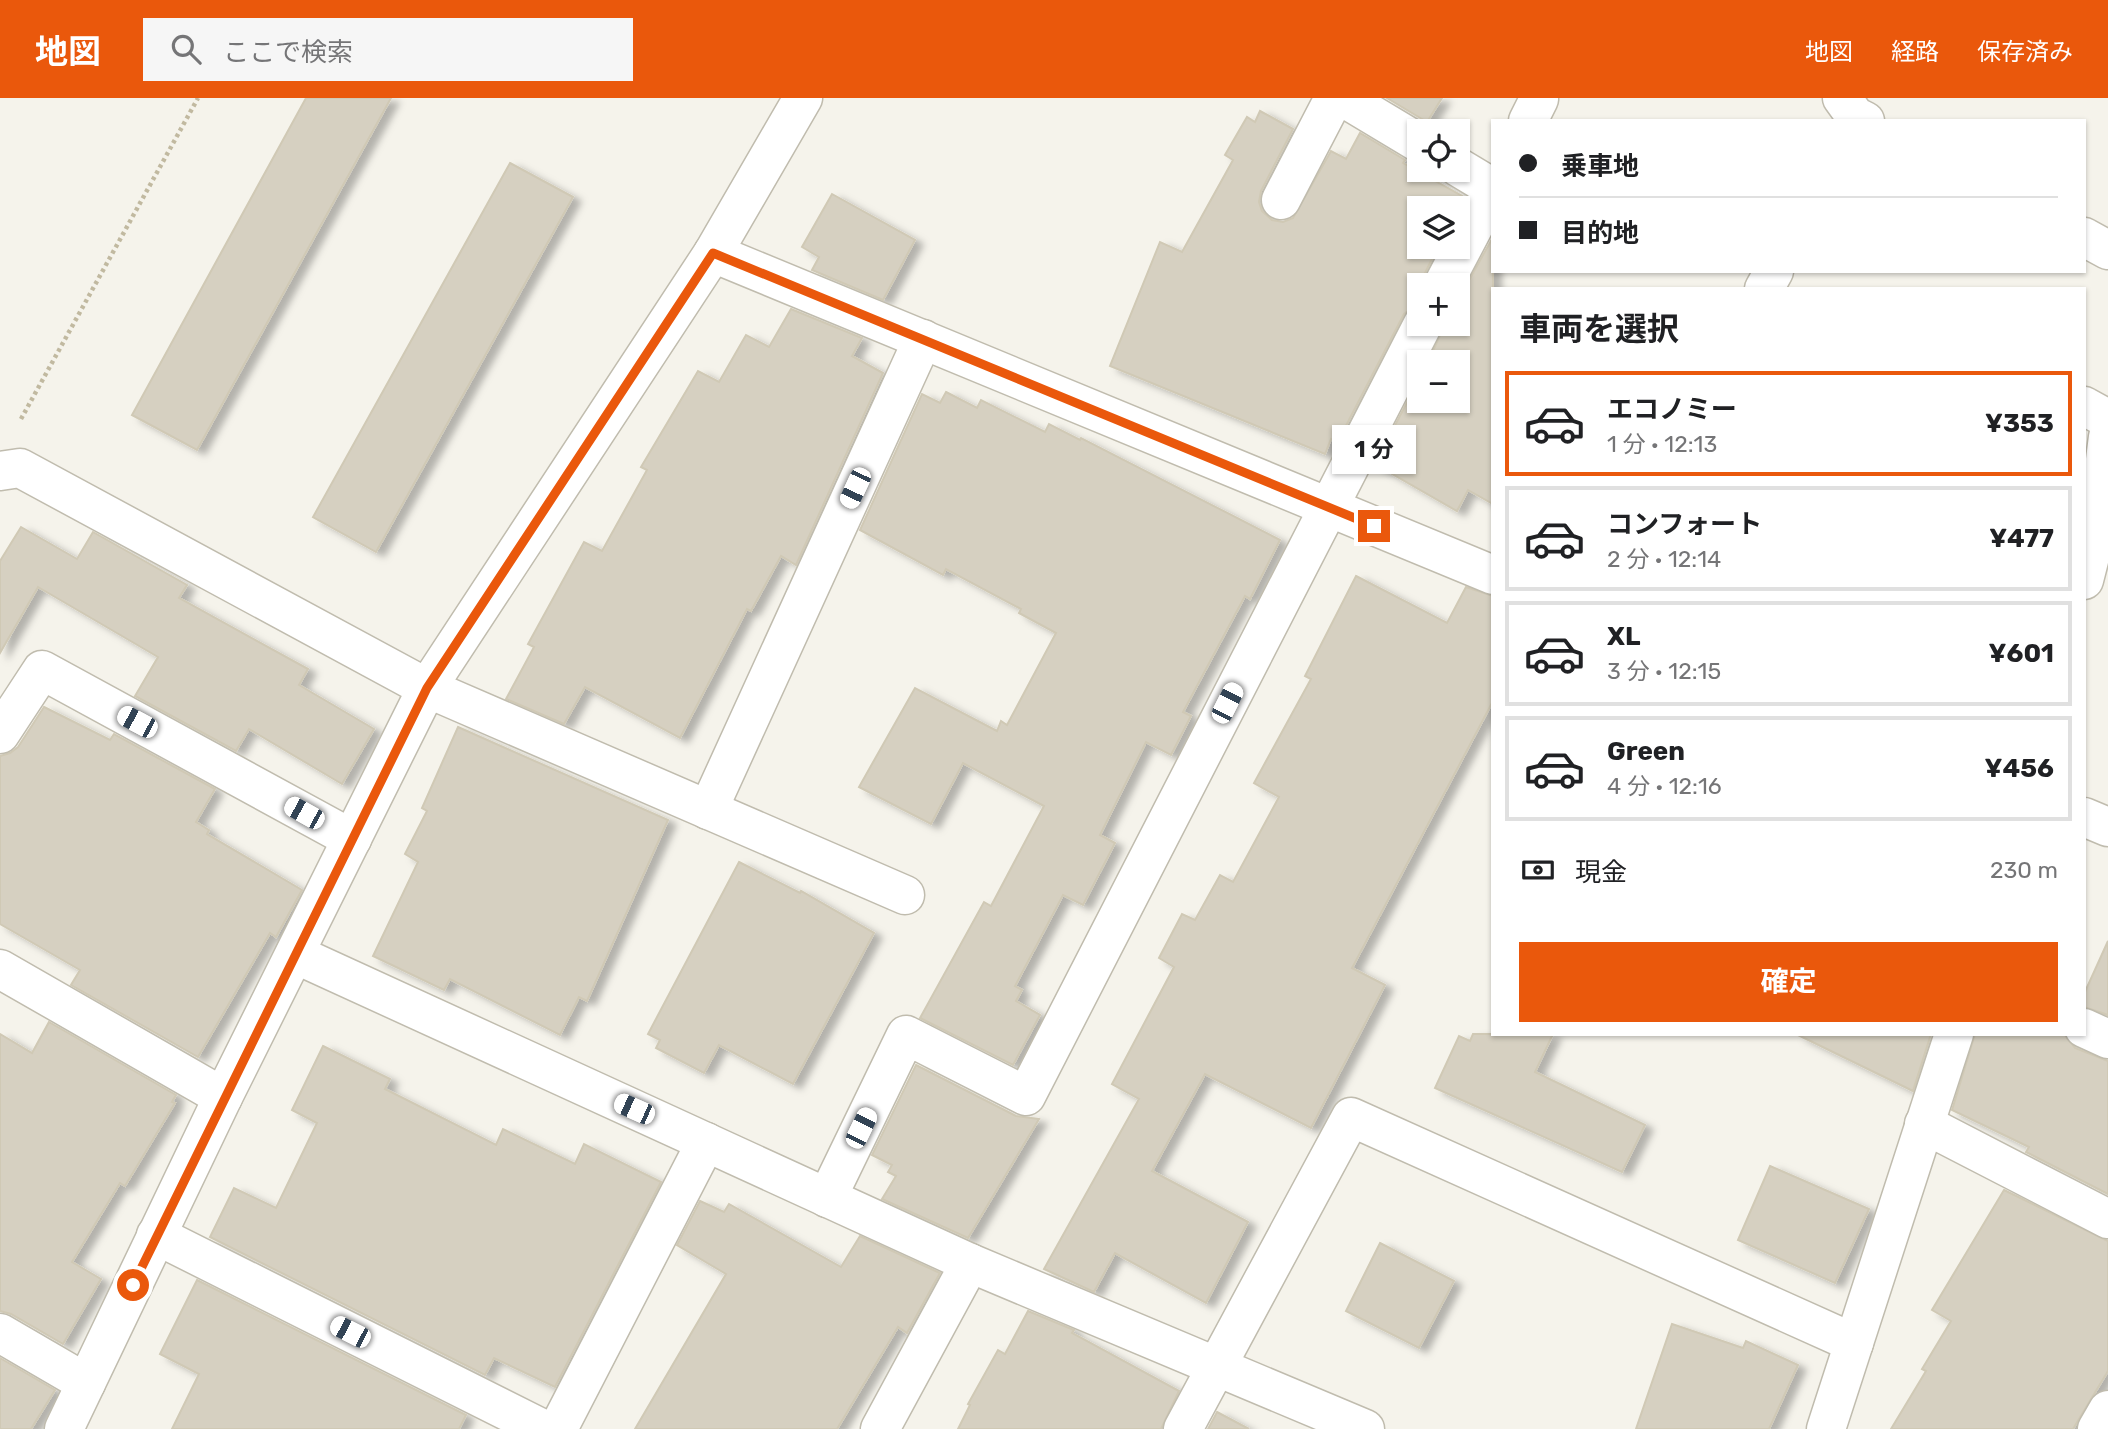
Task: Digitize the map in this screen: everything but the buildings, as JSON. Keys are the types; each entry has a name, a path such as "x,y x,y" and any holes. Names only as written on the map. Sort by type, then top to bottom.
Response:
{"street":[{"path":"64,1429 223,1097 427,688 713,253 803,98"},
{"path":"1281,200 1334,98"},
{"path":"1344,98 1407,137"},
{"path":"1470,175 1491,188"},
{"path":"1449,273 1491,193"},
{"path":"2086,238 2108,250"},
{"path":"713,253 1491,574"},
{"path":"827,1198 906,1035 1026,1096 1417,336"},
{"path":"708,810 923,340"},
{"path":"2086,407 2108,419"},
{"path":"2086,572 2095,537 2108,437"},
{"path":"7,464 427,688 905,895"},
{"path":"2086,581 2108,593"},
{"path":"0,734 42,670 352,839"},
{"path":"2086,818 2108,827"},
{"path":"295,954 970,1263 1365,1429"},
{"path":"0,970 223,1097"},
{"path":"2086,1029 2108,1040"},
{"path":"1826,1429 1953,1036"},
{"path":"1183,1429 1351,1117 1854,1343"},
{"path":"1924,1124 2108,1219"},
{"path":"558,1429 706,1142"},
{"path":"156,1235 543,1429"},
{"path":"880,1429 970,1263"},
{"path":"0,1334 86,1383"},
{"path":"2097,1429 2108,1410"}],"path":[{"path":"25,409 198,98"}],"route":[{"path":"133,1285 223,1097 427,688 713,253 1374,526"}]}
